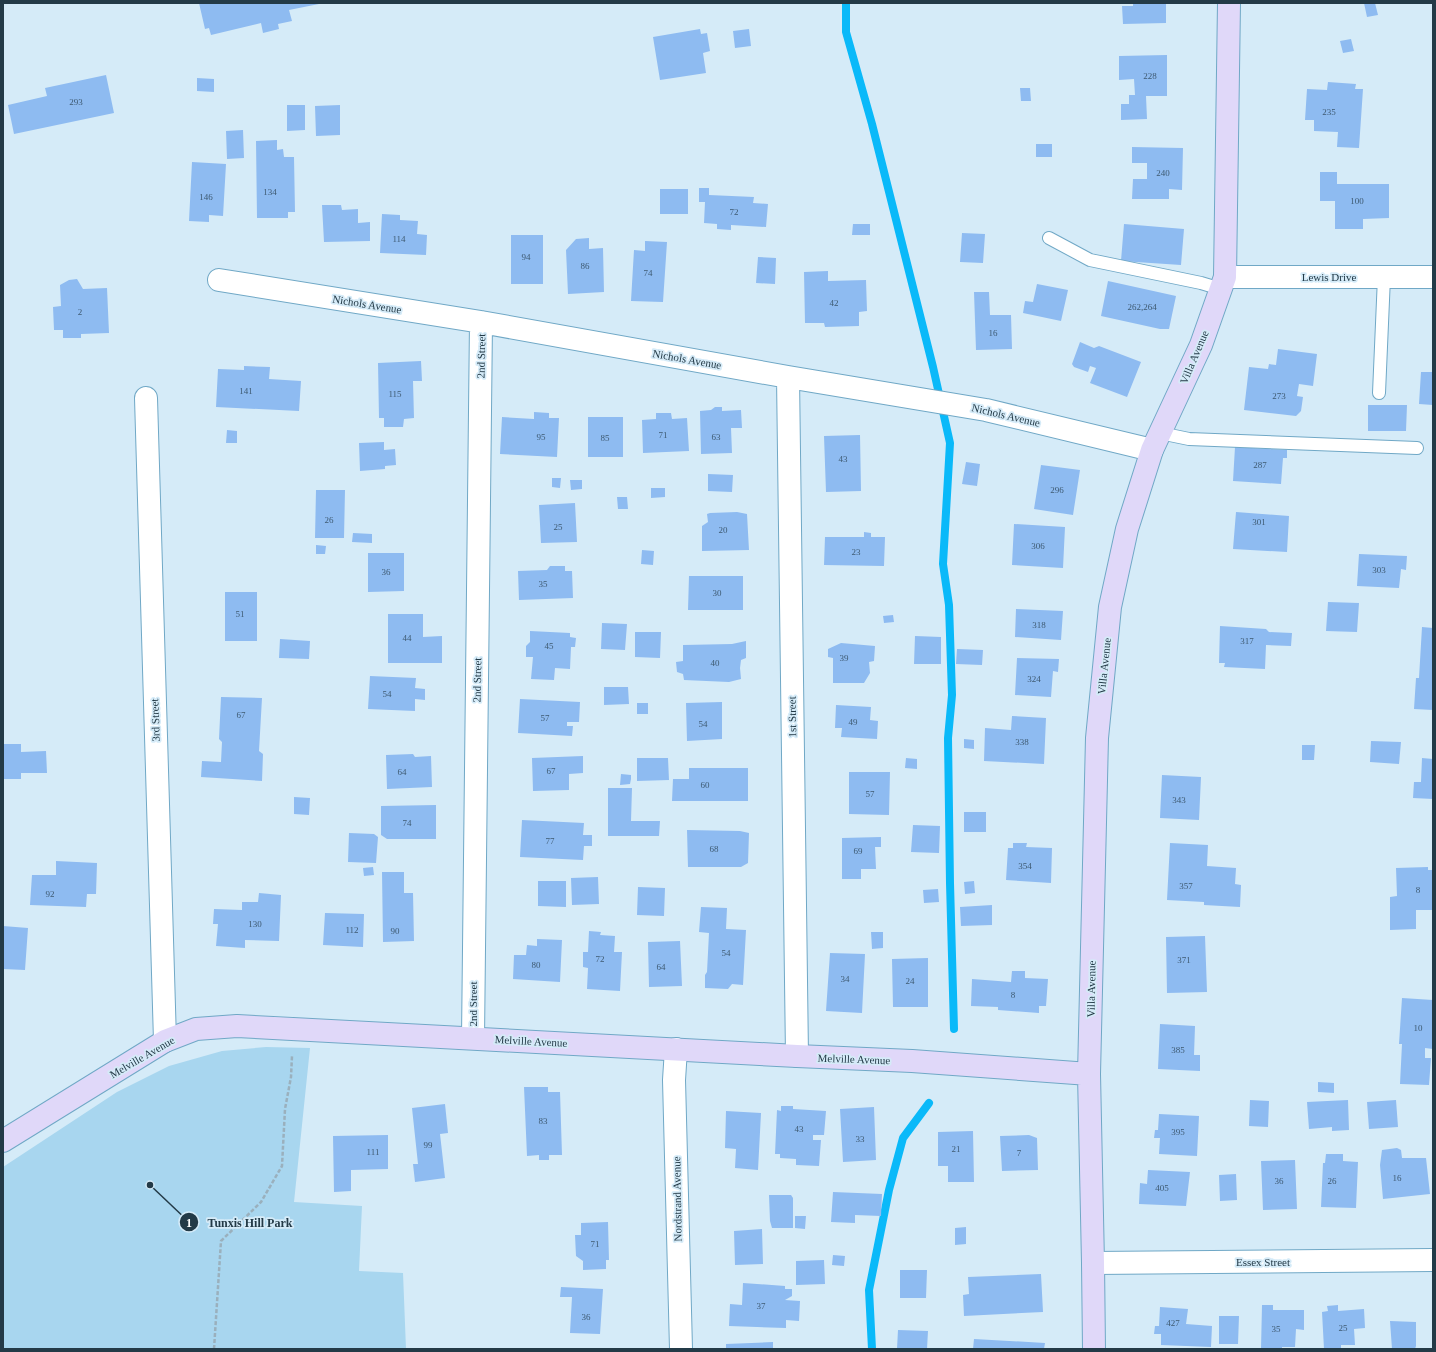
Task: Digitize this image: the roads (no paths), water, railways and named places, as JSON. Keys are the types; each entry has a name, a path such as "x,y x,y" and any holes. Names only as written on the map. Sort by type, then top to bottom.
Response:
{"main road":[{"name":"Villa Avenue","path":"1094,1349 1089,1074 1097,738 1110,607 1127,529 1156,441 1201,345 1223,283 1229,3"},
{"name":"Melville Avenue","path":"3,1141 165,1041 196,1029 237,1026 912,1061 1089,1074"}],"street":[{"name":"Lewis Drive","path":"1223,283 1384,277 1433,277"},
{"name":"Nichols Avenue","path":"218,280 481,322 788,377 925,399 1156,441"},
{"name":"2nd Street","path":"473,1038 481,322"},
{"name":"1st Street","path":"788,377 797,1056"},
{"name":"3rd Street","path":"146,398 165,1041"},
{"name":"Nordstrand Avenue","path":"676,1049 674,1080 681,1349"},
{"name":"Essex Street","path":"1093,1263 1433,1260"}],"lane":[{"path":"1049,238 1090,260 1201,283 1223,283"},
{"path":"1380,393 1384,277"},
{"path":"1156,441 1189,439 1417,448"}],"waterway":[{"path":"846,3 846,32 872,124 933,367 950,443 943,564 949,605 952,695 948,738 954,1029"},
{"path":"872,1349 869,1290 889,1190 903,1138 929,1103"}],"place":[{"name":"Tunxis Hill Park","path":"150,1185"}]}
